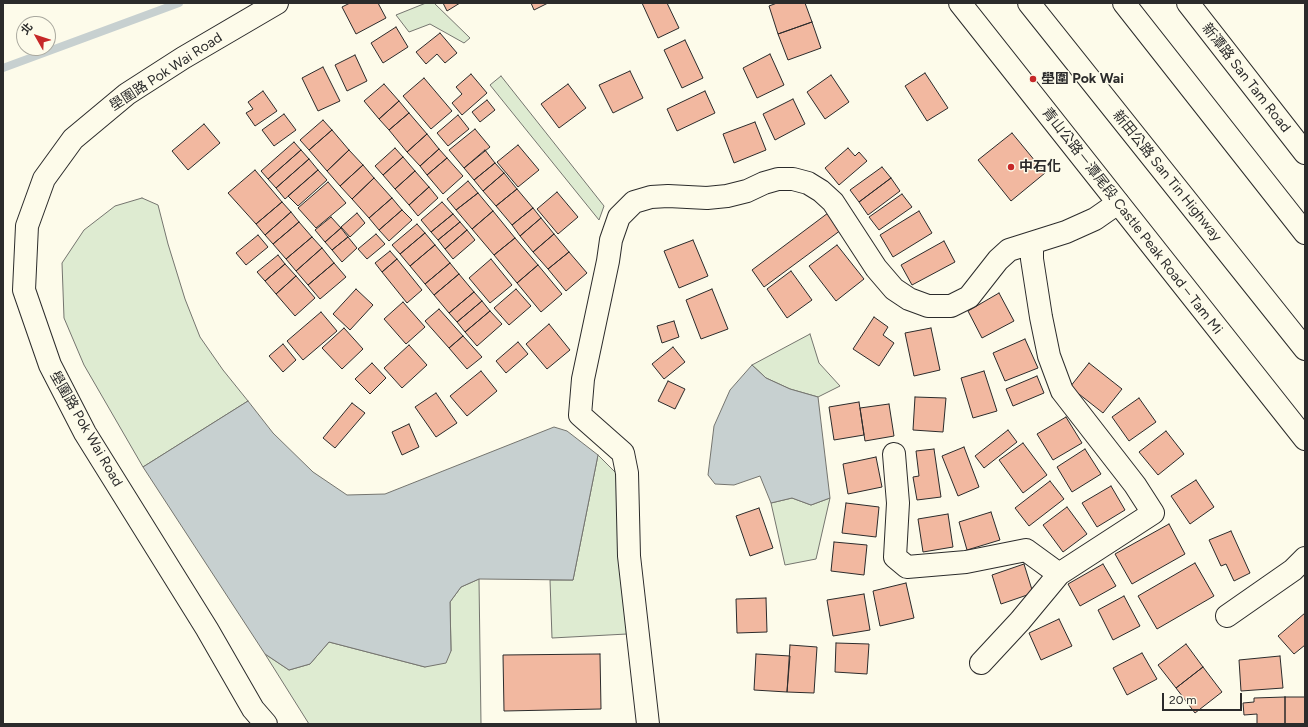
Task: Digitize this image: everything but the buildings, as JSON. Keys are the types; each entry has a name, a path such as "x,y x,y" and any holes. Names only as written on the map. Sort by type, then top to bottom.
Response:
{"main road":[{"name":"壆圍路 Pok Wai Road","path":"266,724 253,710 206,629 85,433 50,366 24,290 27,226 44,179 73,139 127,94 183,58 277,3"},
{"name":"青山公路－潭尾段 Castle Peak Road – Tam Mi","path":"960,3 1305,439"},
{"name":"新田公路 San Tin Highway","path":"1029,3 1305,349"},
{"path":"1124,3 1305,234"},
{"name":"新潭路 San Tam Road","path":"1188,3 1305,154"},
{"path":"648,724 630,556 627,473 623,453 580,415 583,379 608,261 611,240 618,217 634,202 651,197 668,196 707,198 727,196 778,179 793,179 808,183 821,190 833,202 876,268 894,290 909,299 928,306 951,306 969,297 998,260 1009,250 1066,232 1095,219 1118,203"},
{"path":"981,663 1020,621 1059,574 1154,513 1135,485 1062,391 1049,356 1041,317 1032,259 1032,243"},
{"path":"894,454 898,503 895,558 906,567 966,562 1026,550 1059,574"},
{"path":"1227,616 1293,570 1305,558"}],"green space":[{"path":"426,3 434,3 470,38 464,43 430,24 409,32 396,15"},
{"path":"501,76 604,206 599,220 490,85"},
{"path":"142,198 158,205 185,299 200,337 223,370 248,401 143,467 84,365 64,318 62,263 84,230 115,206"},
{"path":"810,334 819,363 840,386 818,397 790,389 766,378 752,365"},
{"path":"598,455 617,474 627,634 552,638 550,580 573,580"},
{"path":"792,498 811,505 830,498 816,559 785,565 771,503"},
{"path":"479,579 481,724 309,724 265,654 289,670 310,664 329,642 425,667 451,651 450,602 461,587"}],"shaded area":[{"path":"752,365 766,378 790,389 818,397 830,498 811,505 792,498 771,503 760,476 734,485 715,484 708,475 714,426 730,390"},
{"path":"248,401 273,433 313,472 347,495 385,494 554,427 567,431 598,455 573,580 479,579 461,587 450,602 451,651 446,663 425,667 329,642 310,664 289,670 265,654 143,467"}],"waterway":[{"path":"3,68 179,3"}],"place":[{"name":"壆圍 Pok Wai","path":"1033,79"},
{"name":"中石化","path":"1011,167"}]}
